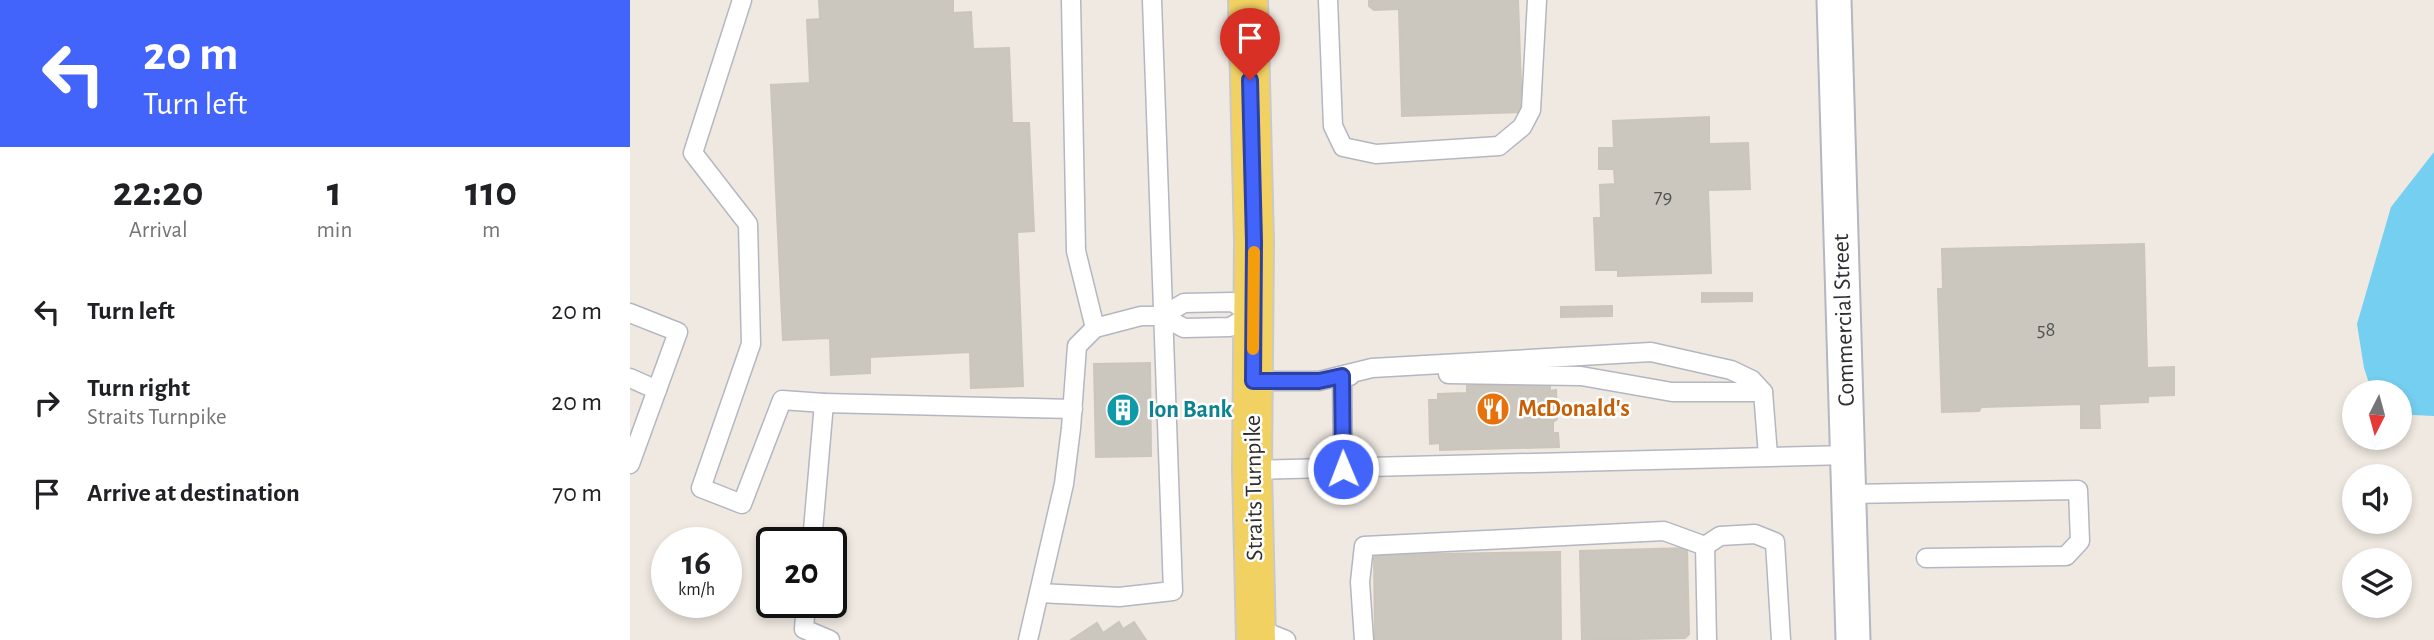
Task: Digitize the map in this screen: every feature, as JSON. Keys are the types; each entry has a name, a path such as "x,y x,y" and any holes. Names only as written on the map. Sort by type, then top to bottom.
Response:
{"main road":[{"name":"Straits Turnpike","path":"1248,0 1254,228 1252,470 1266,636"}],"street":[{"name":"Commercial Street","path":"1834,0 1853,640"}],"lane":[{"path":"743,0 693,153 748,224 751,344 701,488 742,504 782,400 1073,409"},
{"path":"1071,0 1076,251 1095,328"},
{"path":"1039,593 1119,597 1173,591 1152,0"},
{"path":"1328,0 1333,126 1343,147 1376,154 1499,146 1522,127 1531,110 1537,0"},
{"path":"1162,316 1184,303 1196,302 1232,302 1253,314"},
{"path":"630,313 678,332 630,464"},
{"path":"1028,640 1064,484 1077,346 1095,328 1141,316 1162,316 1184,328 1230,327 1253,314"},
{"path":"1253,381 1319,381 1372,368 1651,352 1731,370 1752,380 1763,392 1768,455"},
{"path":"1342,376 1391,373 1581,376 1672,392 1763,392"},
{"path":"1342,376 1343,469"},
{"path":"630,378 657,390"},
{"path":"813,527 824,403"},
{"path":"1252,470 1848,454"},
{"path":"1849,494 2078,490 2080,541 2066,556 1926,558"},
{"path":"1364,640 1360,582 1364,546 1664,531 1705,546"},
{"path":"1705,546 1720,536 1755,534 1775,542 1781,640"},
{"path":"1705,546 1707,640"},
{"path":"805,618 804,629 830,640"}],"water":[{"path":"2434,152 2434,416 2412,415 2412,380 2368,380 2364,368 2357,324 2391,207"}],"building":[{"path":"819,0 953,0 953,13 971,12 973,49 1009,48 1012,123 1029,123 1034,231 1017,232 1023,386 971,388 970,352 870,357 870,373 831,375 830,338 783,340 771,85 810,83 807,20 820,19"},
{"path":"1369,0 1518,0 1522,112 1402,116 1399,9 1374,10 1369,6"},
{"path":"1709,117 1709,144 1748,143 1750,189 1708,190 1711,273 1618,276 1618,270 1596,270 1594,218 1601,218 1600,185 1615,184 1614,169 1599,169 1599,148 1614,148 1613,121"},
{"path":"2144,244 2147,368 2174,367 2174,395 2148,396 2148,402 2099,404 2100,428 2081,428 2081,404 1981,407 1979,411 1942,412 1938,289 1943,289 1942,249"},
{"path":"1702,293 1752,293 1752,301 1702,302"},
{"path":"1612,306 1612,316 1561,317 1561,307"},
{"name":"Ion Bank","path":"1150,363 1151,456 1096,457 1094,364"},
{"name":"McDonald's","path":"1550,384 1550,391 1556,390 1557,419 1553,422 1553,433 1558,433 1559,447 1440,450 1440,443 1430,444 1429,400 1438,400 1438,394 1467,393 1467,386"},
{"path":"1687,548 1689,634 1685,638 1582,640 1580,551"},
{"path":"1560,552 1561,640 1375,640 1374,555"},
{"path":"1119,622 1123,629 1134,622 1146,640 1071,640 1097,623 1103,633"}],"slow traffic":[{"path":"1253,349 1254,252"}],"place":[{"name":"McDonald's","path":"1493,409"},
{"name":"Ion Bank","path":"1123,410"}],"route":[{"path":"1250,80 1254,242 1253,381 1319,381 1342,376 1343,469"}]}
